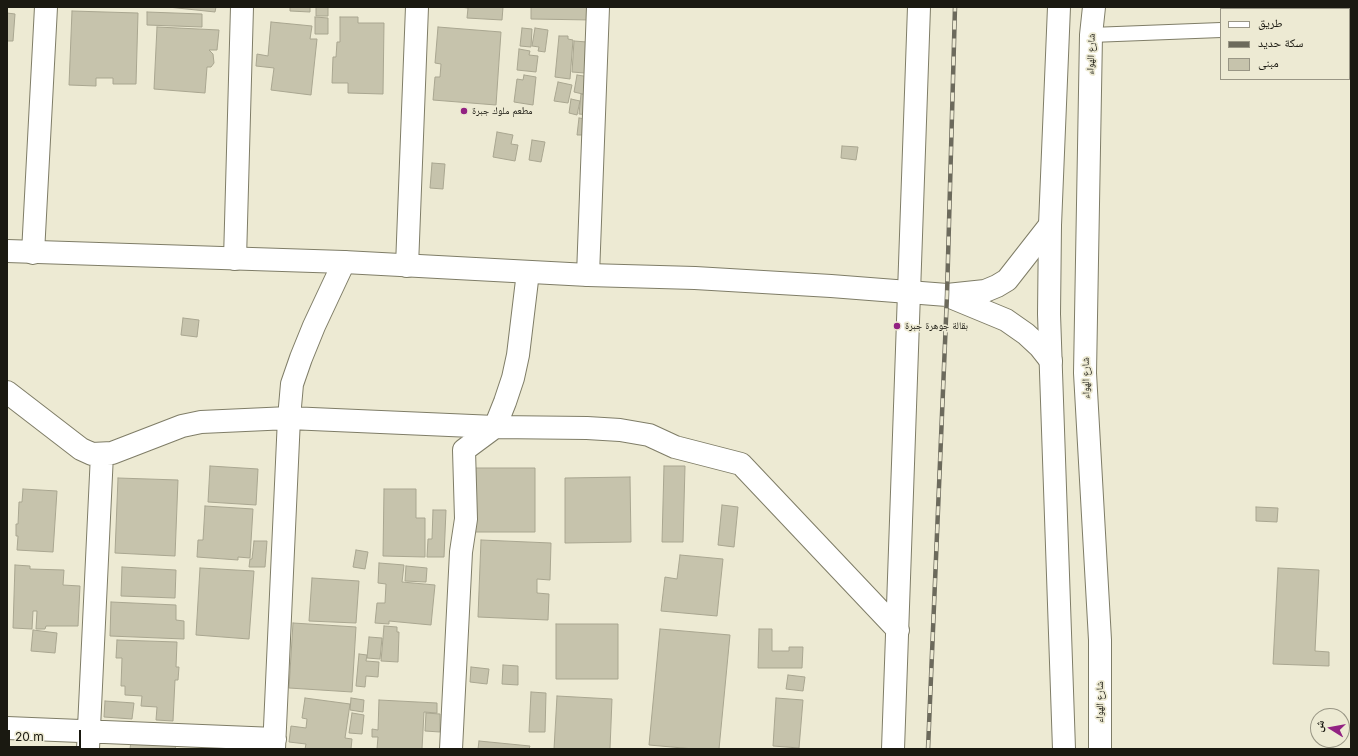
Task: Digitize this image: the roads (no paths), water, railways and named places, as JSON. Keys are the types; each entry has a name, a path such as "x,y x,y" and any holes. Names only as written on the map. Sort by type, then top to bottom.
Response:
{"main road":[{"path":"33,253 46,7"},
{"path":"235,260 242,7"},
{"path":"407,266 417,7"},
{"path":"588,275 598,7"},
{"path":"893,749 919,7"},
{"path":"1059,7 1050,225 1049,314 1064,749"},
{"name":"شارع الهواء","path":"1094,7 1091,35 1085,373 1100,640 1100,749"},
{"path":"7,251 33,253 140,255 235,260 344,262 588,275 695,278 947,295 985,291 1007,280 1050,225"},
{"path":"7,728 88,740 274,744 288,418 292,384 301,358 344,262"},
{"path":"451,749 461,552 466,519 464,450 495,427 514,378 528,272"},
{"path":"947,295 1006,320 1026,334 1040,347 1051,361"},
{"path":"7,392 81,449 92,454 112,453 182,426 200,422 288,418 495,427 586,428 620,430 649,436 675,447 741,464 898,630"},
{"path":"88,740 102,454"}],"lane":[{"path":"1091,35 1220,30"}],"railway":[{"path":"928,749 947,295 955,7"}],"place":[{"name":"مطعم ملوك جبرة","path":"464,111"},
{"name":"بقالة جوهرة جبرة","path":"897,326"}]}
